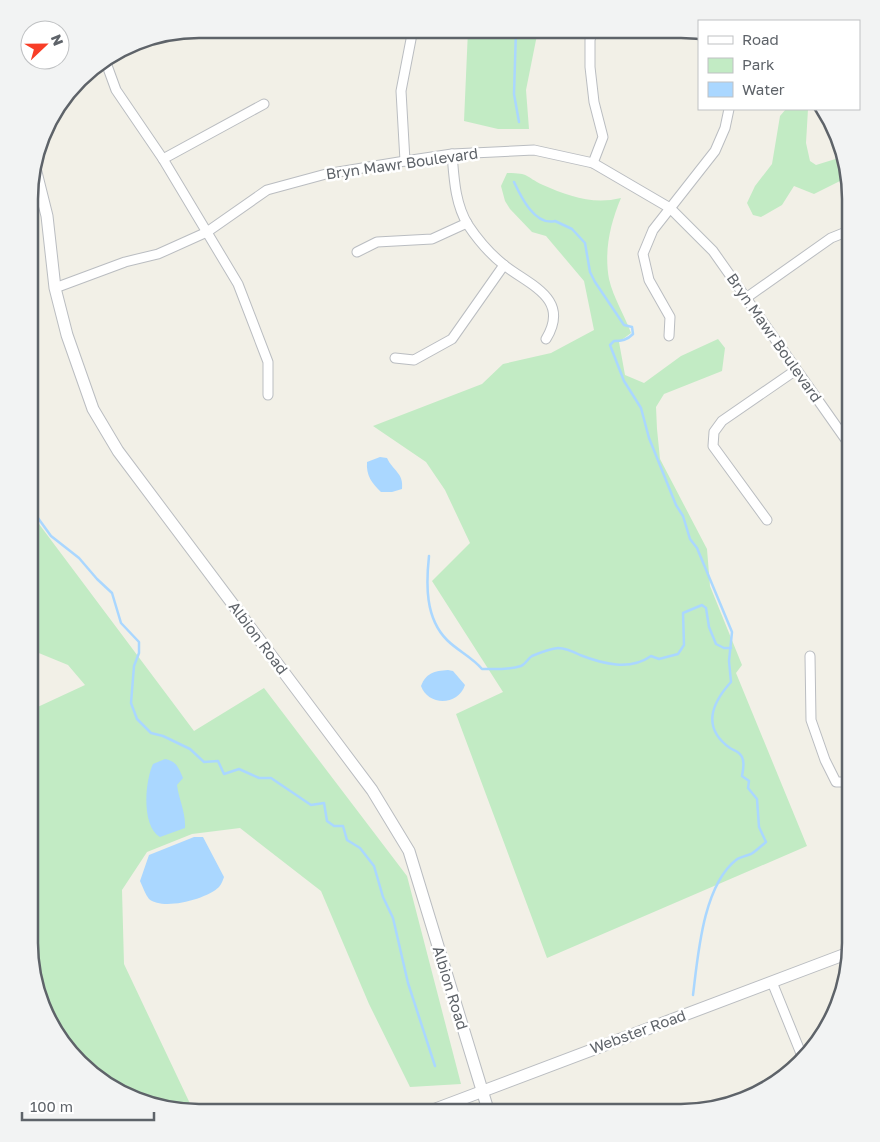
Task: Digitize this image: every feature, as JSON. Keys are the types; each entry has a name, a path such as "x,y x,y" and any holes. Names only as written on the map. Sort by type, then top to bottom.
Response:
{"street":[{"path":"405,161 401,91 411,38"},
{"path":"591,38 590,67 594,102 603,137 592,164"},
{"path":"107,66 116,90 163,160 238,284 268,362 268,395"},
{"path":"163,160 264,104"},
{"path":"669,336 670,317 648,280 643,254 653,230 715,151 725,128 729,110"},
{"name":"Bryn Mawr Boulevard","path":"55,288 125,262 158,254 206,232 268,190 326,174 405,161 452,154 534,150 592,164 670,208 712,251 842,434"},
{"path":"452,154 455,188 467,222 482,245 504,265 540,288 550,302 554,317 553,328 546,339"},
{"name":"Albion Road","path":"39,183 47,216 55,288 79,371 93,409 114,445 372,790 409,851 486,1104"},
{"path":"357,252 377,242 432,239 467,222"},
{"path":"746,298 830,238 842,233"},
{"path":"395,358 414,360 452,339 504,265"},
{"path":"766,520 713,446 714,432 722,421 796,370"},
{"path":"810,656 811,720 825,760 836,782 842,782"},
{"name":"Webster Road","path":"445,1104 842,955"},
{"path":"772,982 801,1052"}],"green space":[{"path":"468,38 536,38 526,90 529,129 498,129 464,121"},
{"path":"785,110 808,110 806,143 810,161 816,165 837,158 841,180 814,194 794,186 782,205 761,217 753,215 747,203 755,186 772,164 780,116"},
{"path":"507,173 523,174 543,185 571,196 591,200 621,198 611,228 607,258 611,286 631,333 619,342 625,375 644,383 681,356 718,339 725,348 722,371 664,394 656,407 660,459 707,549 710,586 742,665 736,673 807,846 547,958 456,714 503,692 432,581 470,543 445,490 426,462 373,426 482,384 503,364 551,353 594,330 584,281 546,236 532,232 505,201 501,186"},
{"path":"38,523 194,731 264,688 407,876 461,1084 410,1087 369,1004 321,891 240,828 192,834 147,852 122,890 124,964 190,1104 157,1099 137,1092 118,1083 100,1071 85,1057 71,1042 54,1015 46,995 38,954 38,707 85,685 68,665 38,653"}],"water":[{"path":"380,457 387,458 400,476 402,489 392,492 381,492 372,482 367,462"},
{"path":"448,670 453,671 465,685 456,697 443,701 436,700 425,693 421,686 428,675"},
{"path":"165,759 175,764 183,778 177,785 185,828 160,837 150,823 146,803 148,781 153,764"},
{"path":"194,837 203,837 224,877 220,886 205,896 185,902 164,904 149,899 140,881 149,855"}],"waterway":[{"path":"516,38 514,94 519,122"},
{"path":"514,182 535,215 541,219 555,221 572,229 585,243 590,272 595,282 624,325 632,327 633,334 631,336 624,340 614,341 610,345 624,381 641,408 649,438 676,505 683,516 690,539 697,548 732,632 729,661 731,682 718,699 712,716 713,724 721,740 738,752 743,759 742,776 749,781 748,788 757,799 759,827 766,842 751,854 736,860 716,886 704,922 693,995"},
{"path":"38,518 51,536 79,558 112,593 121,623 139,642 139,653 134,666 131,703 137,719 151,733 163,736 190,749 204,762 218,761 224,774 239,769 259,778 271,778 311,805 324,803 327,821 334,826 343,826 347,840 360,848 374,866 383,897 393,918 408,983 435,1066"},
{"path":"429,556 427,578 434,622 447,640 482,669 516,667 523,665 532,656 558,648 567,649 598,661 625,665 643,661 651,656 659,659 678,654 684,645 683,613 702,605 706,608 709,627 716,644 724,648 731,648"}]}
